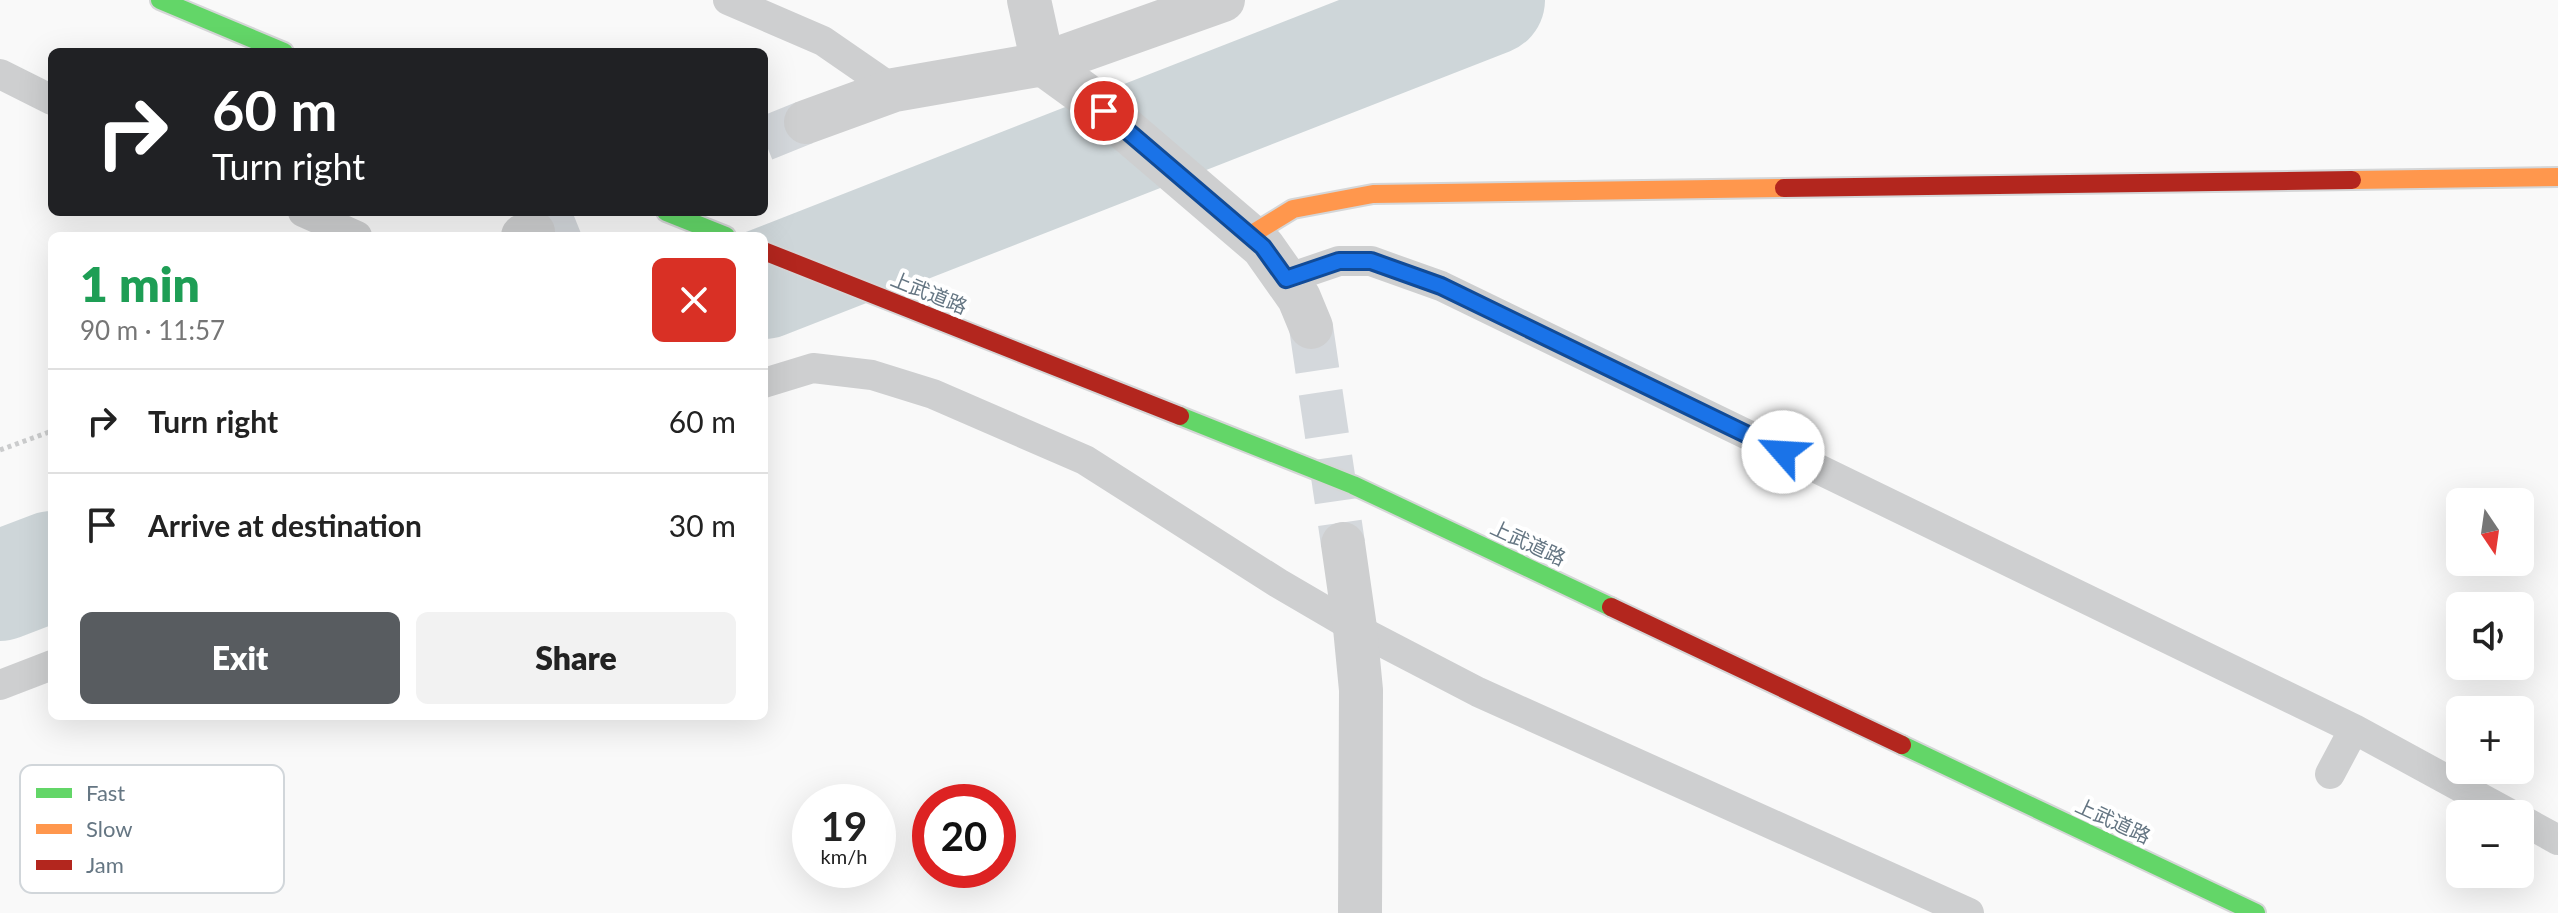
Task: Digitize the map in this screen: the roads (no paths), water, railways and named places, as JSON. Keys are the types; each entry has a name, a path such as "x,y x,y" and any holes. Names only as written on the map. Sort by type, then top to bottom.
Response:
{"main road":[{"path":"160,0 274,48"},
{"path":"1249,236 1293,209 1373,194 2558,177"},
{"path":"676,216 716,232"},
{"name":"上武道路","path":"768,253 1353,485 2256,913"}],"street":[{"path":"1029,0 1043,64 1083,93 1263,247 1299,298 1311,327"},
{"path":"806,122 894,90 1043,64 1223,0"},
{"path":"1343,544 1361,690 1360,913"}],"lane":[{"path":"728,0 823,41 894,90"},
{"path":"0,74 48,98"},
{"path":"312,216 348,232"},
{"path":"1286,279 1339,261 1371,261 1441,286 2354,729 2484,800"},
{"path":"768,382 813,368 872,375 933,394 1085,460 1278,583 1355,628 1478,692 1969,913"},
{"path":"0,685 48,667"},
{"path":"2330,774 2354,729"},
{"path":"2534,827 2558,840"}],"waterway":[{"path":"768,282 1490,0"},
{"path":"0,586 48,568"}],"tunnel":[{"path":"768,137 806,122"},
{"path":"533,232 573,216"},
{"path":"1311,327 1343,544"}]}
